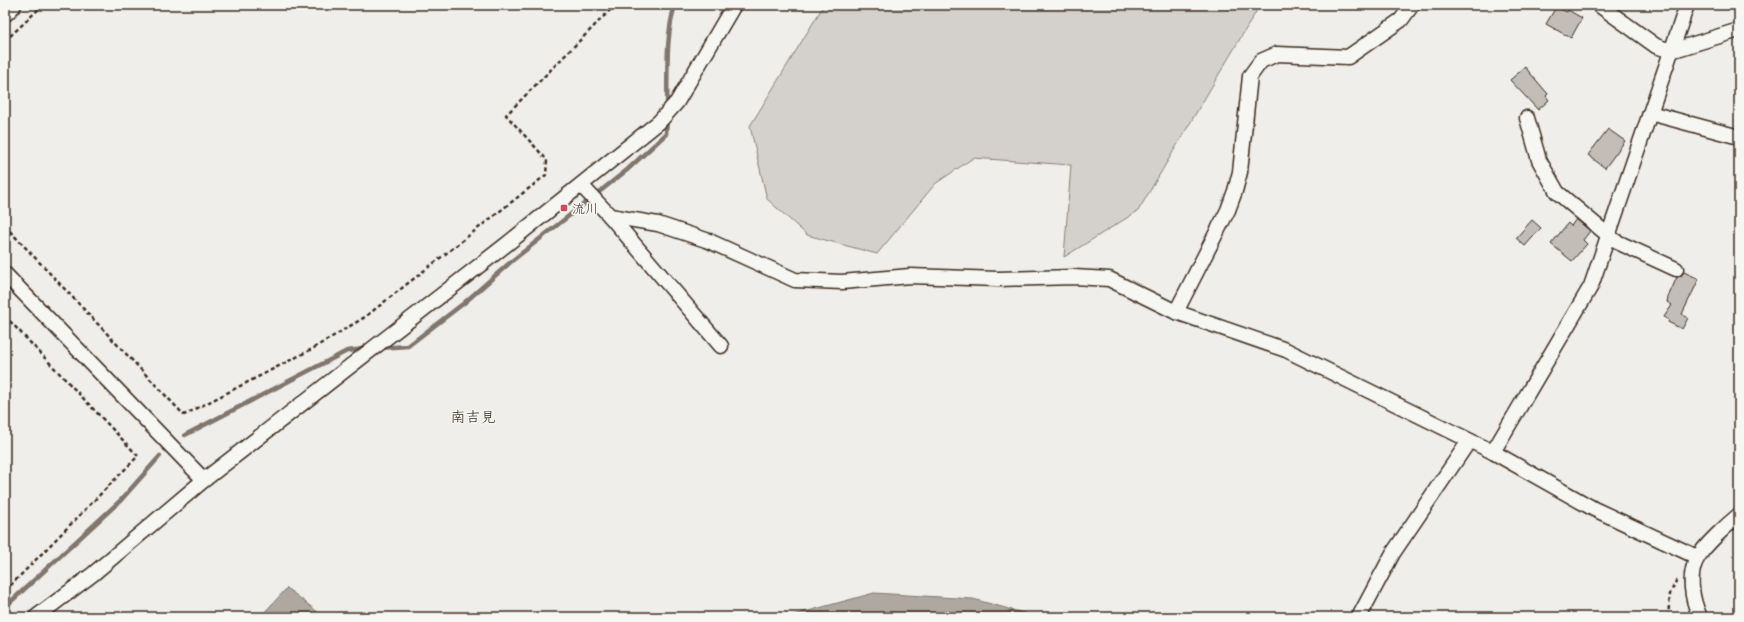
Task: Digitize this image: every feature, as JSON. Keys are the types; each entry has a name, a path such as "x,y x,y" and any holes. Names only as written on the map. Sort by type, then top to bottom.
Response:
{"main road":[{"path":"5,12 12,5"}],"street":[{"path":"36,617 93,574 204,480 581,185 659,122 677,102 734,5"},
{"path":"1176,312 1228,210 1235,191 1240,172 1250,76 1260,61 1276,54 1348,57 1401,20 1412,5"},
{"path":"1599,5 1656,46 1671,52 1739,30"},
{"path":"1493,452 1591,286 1687,5"},
{"path":"1650,113 1739,137"},
{"path":"1527,118 1539,160 1557,192 1615,241 1676,270"},
{"path":"581,185 610,216 721,346"},
{"path":"610,216 658,224 709,242 795,280 842,282 910,276 998,279 1074,277 1109,279 1176,312 1286,350 1493,452 1594,509 1697,557"},
{"path":"5,274 204,480"},
{"path":"1358,617 1393,553 1469,441"},
{"path":"1700,617 1694,604 1691,579 1697,557 1727,524 1739,515"}],"path":[{"path":"5,41 43,5"},
{"path":"5,226 184,415 312,349 365,317 546,175 547,160 506,115 615,5"},
{"path":"5,316 138,456 5,591"}],"shaded area":[{"path":"824,5 1260,5 1138,211 1064,257 1071,165 973,158 935,184 877,254 807,235 767,199 750,126"},
{"path":"287,588 324,617 260,617"},
{"path":"874,593 973,599 1027,614 1028,617 786,617"}],"building":[{"path":"1556,7 1567,12 1568,10 1582,18 1571,38 1546,24"},
{"path":"1525,67 1548,94 1546,96 1549,100 1538,110 1510,80"},
{"path":"1608,129 1625,141 1605,168 1588,155"},
{"path":"1576,219 1590,231 1583,240 1587,244 1572,261 1551,244 1568,223 1571,226"},
{"path":"1532,220 1541,228 1525,246 1516,238"},
{"path":"1684,272 1699,279 1682,314 1688,318 1682,329 1668,322 1669,320 1664,317 1672,305 1667,302 1668,297 1677,277 1681,276"}],"waterway":[{"path":"667,109 668,43 675,5"},
{"path":"380,348 408,346 464,303 513,260 627,170 666,134 667,118"},
{"path":"185,435 347,351 364,349"},
{"path":"5,607 121,500 160,456"}],"place":[{"name":"流川","path":"564,208"}],"district":[{"name":"南吉見","path":"473,416"}]}
